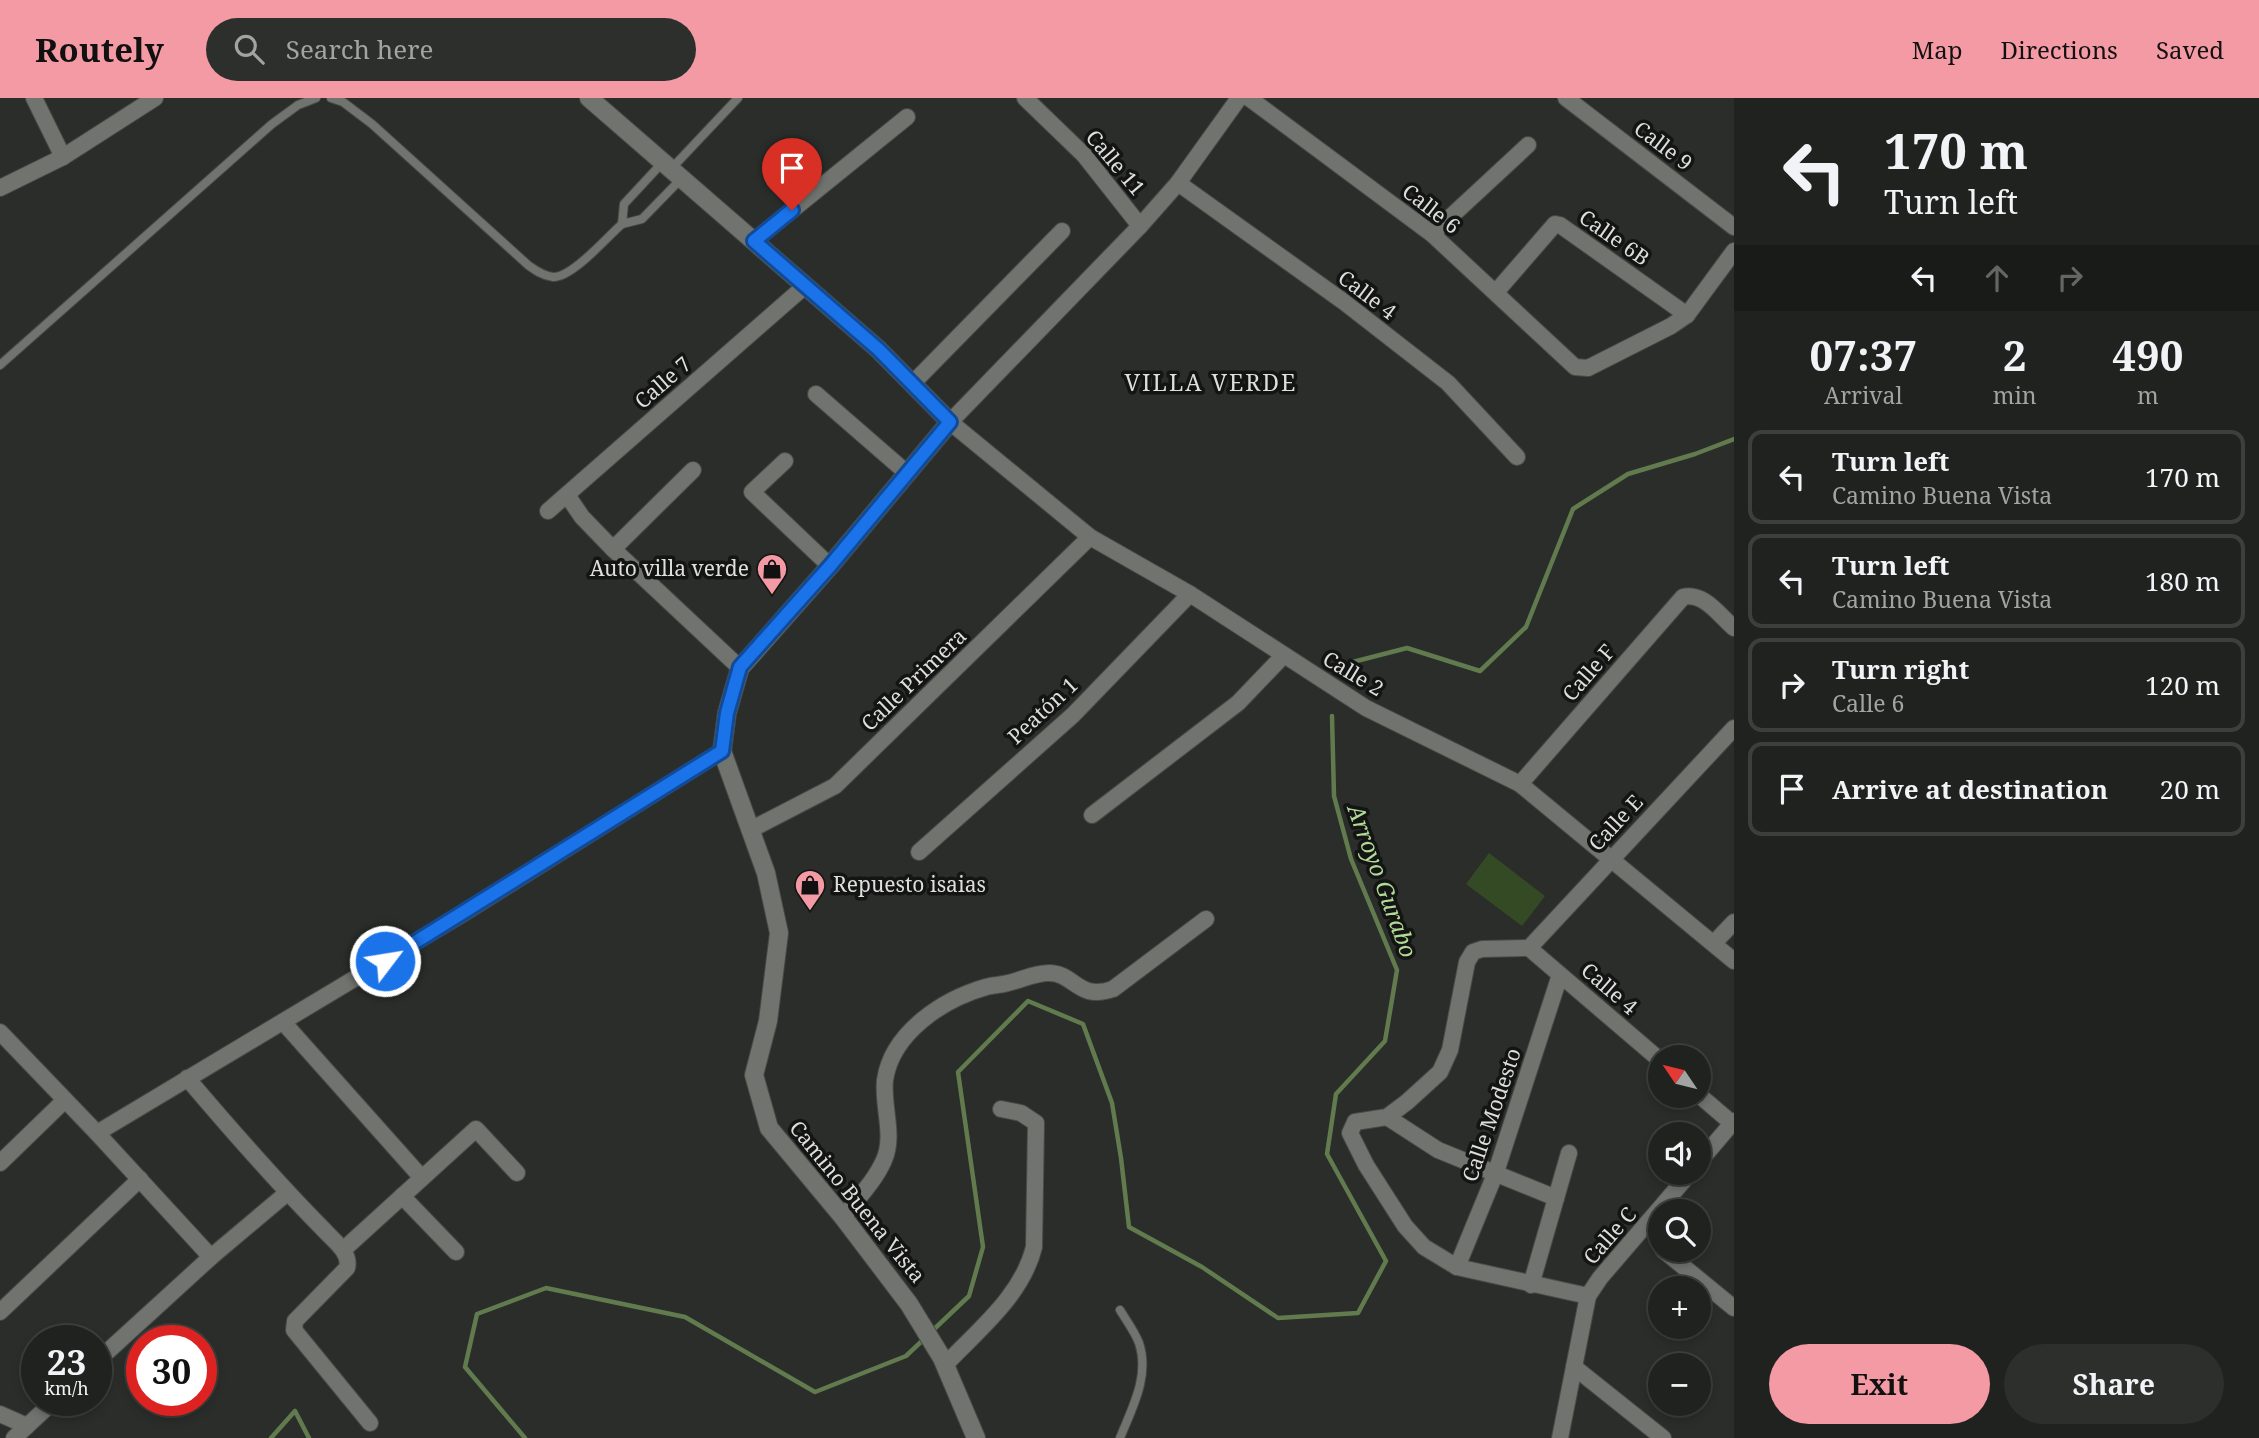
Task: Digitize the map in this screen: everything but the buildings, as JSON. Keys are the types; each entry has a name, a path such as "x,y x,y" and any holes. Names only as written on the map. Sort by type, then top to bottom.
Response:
{"street":[{"path":"34,98 63,157"},
{"path":"0,188 63,157 155,98"},
{"path":"589,98 878,349 950,422 1140,226 1178,183 1239,98"},
{"name":"Calle 11","path":"1025,98 1084,155 1140,226"},
{"name":"Calle 6","path":"1249,98 1432,234 1575,367 1588,368 1671,326 1687,315"},
{"name":"Calle 9","path":"1566,98 1734,227"},
{"path":"754,241 908,117"},
{"path":"1432,234 1528,145"},
{"name":"Calle 4","path":"1178,183 1344,303 1448,383 1517,457"},
{"name":"Calle 6B","path":"1496,292 1555,224 1687,315"},
{"path":"912,384 1062,231"},
{"path":"1687,315 1734,251"},
{"name":"Calle 7","path":"548,511 805,286"},
{"path":"816,394 908,474"},
{"name":"Camino Buena Vista","path":"950,422 830,566 740,667 727,713 722,751 766,873 779,933 768,1021 754,1075 769,1128 843,1217 909,1304 944,1361 976,1438"},
{"name":"Calle 2","path":"950,422 1090,537 1190,594 1366,708 1520,784 1734,961"},
{"path":"785,461 752,492 830,566"},
{"path":"613,549 693,470"},
{"path":"567,495 582,517 613,549 740,667"},
{"name":"Calle Primera","path":"750,830 835,786 1090,537"},
{"name":"Peatón 1","path":"919,852 1073,715 1190,594"},
{"name":"Calle F","path":"1520,784 1683,597 1701,597 1734,628"},
{"path":"1091,815 1238,703 1284,655"},
{"name":"Calle E","path":"1529,948 1734,728"},
{"path":"97,1133 464,913 722,751"},
{"path":"843,1217 885,1158 885,1080 893,1055 911,1032 937,1008 960,995 1051,972 1091,993 1105,992 1113,989 1206,919"},
{"path":"1714,943 1734,922"},
{"path":"1529,948 1482,949 1473,952 1466,962 1450,1050 1440,1072 1408,1102 1387,1116 1355,1122 1350,1133 1366,1165 1415,1238 1457,1267 1588,1296 1560,1438"},
{"name":"Calle 4","path":"1529,948 1648,1050"},
{"name":"Calle Modesto","path":"1457,1267 1496,1172 1560,975"},
{"path":"283,1022 422,1178"},
{"path":"0,1032 211,1257"},
{"path":"187,1079 287,1193 343,1250 349,1263 348,1268 295,1321 294,1331 370,1423"},
{"path":"0,1163 65,1100"},
{"path":"1711,1148 1733,1123 1712,1106"},
{"path":"944,1361 1012,1294 1030,1262 1034,1247 1036,1123 1021,1112 1001,1109"},
{"path":"1387,1116 1438,1150 1556,1198"},
{"path":"343,1250 476,1129 517,1172"},
{"path":"1531,1285 1569,1153"},
{"path":"0,1312 140,1179"},
{"name":"Calle C","path":"1588,1296 1600,1278 1680,1185"},
{"path":"112,1347 211,1257 287,1193"},
{"path":"402,1196 456,1252"},
{"path":"1642,1232 1648,1237"},
{"path":"1679,1262 1734,1308"},
{"path":"1574,1367 1663,1438"},
{"path":"0,1414 27,1426"},
{"path":"14,1438 38,1416"}],"lane":[{"path":"0,365 272,124 298,105 316,98"},
{"path":"331,98 343,102 372,124 528,265 539,273 554,277 570,272 622,224 642,219 672,170 738,98"},
{"path":"622,224 624,204 672,170"},
{"path":"1120,1310 1138,1341 1143,1361 1139,1392 1120,1438"}],"green space":[{"path":"1489,853 1545,896 1522,926 1466,884"}],"waterway":[{"name":"Arroyo Gurabo","path":"1345,664 1407,648 1480,671 1526,627 1573,509 1628,474 1734,439"},
{"name":"Arroyo Gurabo","path":"930,1333 969,1296 983,1247 958,1072 1028,1001 1083,1024 1112,1103 1129,1227 1202,1267 1278,1318 1358,1313 1386,1261 1327,1154 1336,1094 1385,1041 1397,970 1351,859 1334,796 1332,716"},
{"name":"Arroyo Gurabo","path":"525,1438 465,1367 477,1314 546,1288 685,1317 815,1392 906,1356 924,1339"},
{"name":"Arroyo Gurabo","path":"271,1438 295,1411 309,1438"}],"place":[{"name":"Auto villa verde","path":"772,596"},
{"name":"Repuesto isaias","path":"810,912"}],"district":[{"name":"VILLA VERDE","path":"1211,383"}],"route":[{"path":"385,961 722,751 727,713 740,667 830,566 950,422 878,349 754,241 792,210"}]}
